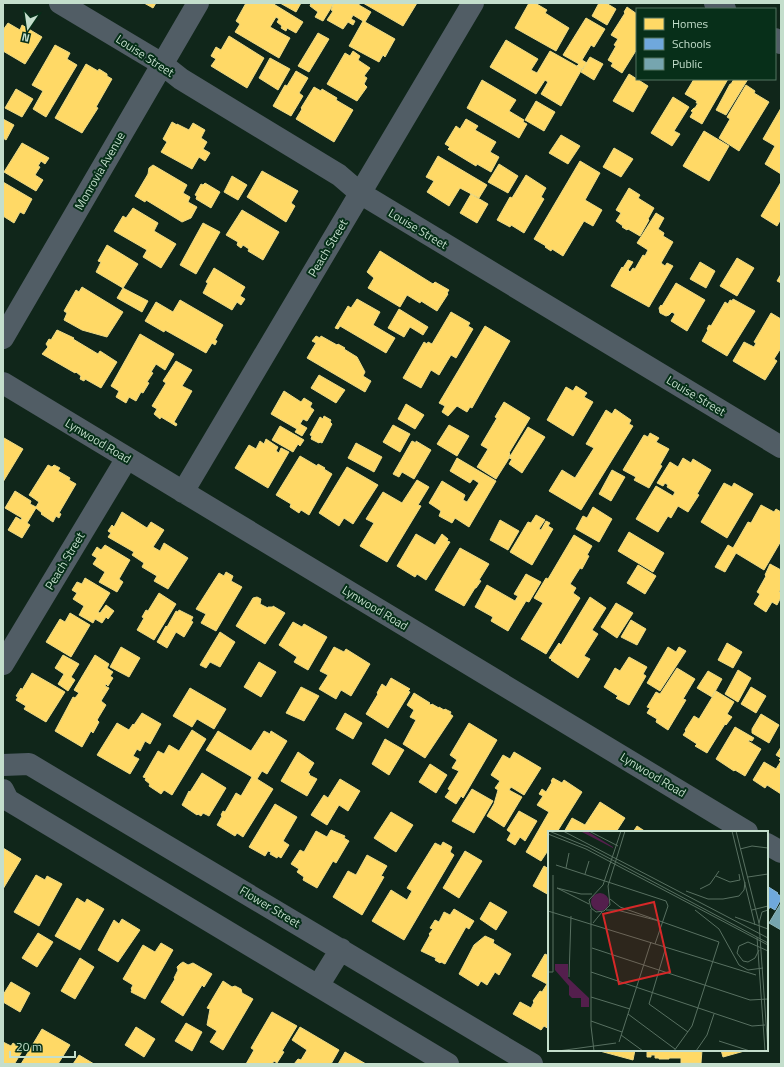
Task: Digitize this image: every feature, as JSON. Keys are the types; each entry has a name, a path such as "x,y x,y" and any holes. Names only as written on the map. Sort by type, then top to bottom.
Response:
{"street":[{"name":"Louise Street","path":"60,3 162,64 180,79 339,175 360,194 781,447"},
{"name":"Monrovia Avenue","path":"3,338 198,3"},
{"name":"Peach Street","path":"183,492 473,3"},
{"name":"Lynwood Road","path":"3,383 745,831"},
{"name":"Peach Street","path":"3,664 127,458"},
{"name":"Flower Street","path":"3,766 29,764 532,1064"},
{"path":"3,790 8,800 448,1064"},
{"path":"768,845 781,852"},
{"path":"318,986 341,949"}],"building: Homes":[{"path":"144,3 156,3 153,8"},
{"path":"246,3 272,3 303,22 296,33 287,28 286,31 281,28 282,26 277,22 279,19 276,17 270,27 290,38 279,58 235,32 240,24 236,21"},
{"path":"280,3 301,3 296,12"},
{"path":"311,3 334,3 323,21 315,17 318,12 310,6"},
{"path":"334,3 359,4 371,12 365,22 395,39 385,57 383,55 379,62 349,46 363,21 353,15 351,19 355,21 353,25 348,22 343,29 327,20 333,11 331,10"},
{"path":"363,3 417,3 403,26"},
{"path":"529,3 535,3 547,10 545,13 569,28 556,51 515,28"},
{"path":"599,3 606,3 616,9 607,25 592,16"},
{"path":"627,7 636,13 636,51 622,73 611,66 613,63 608,60 616,46 614,45 618,39 611,35 625,13 624,12"},
{"path":"586,18 605,29 594,47 591,45 582,60 587,63 582,69 577,66 579,64 563,55"},
{"path":"8,23 20,30 22,25 42,37 25,64 3,51 3,30"},
{"path":"318,33 329,39 309,72 298,66"},
{"path":"229,36 264,58 247,88 211,66 216,59 211,56 216,47 221,50"},
{"path":"506,40 538,59 531,70 537,73 550,51 582,69 561,106 541,94 548,82 545,80 536,94 490,67"},
{"path":"55,45 70,53 67,59 77,65 46,117 33,109 43,91 32,85"},
{"path":"353,51 360,56 358,60 370,68 364,76 367,78 364,84 367,87 357,101 327,84 345,53 350,56"},
{"path":"590,57 603,64 594,80 581,72"},
{"path":"270,58 290,69 278,90 259,78"},
{"path":"86,64 98,71 99,69 112,79 96,107 98,108 82,133 55,118"},
{"path":"296,71 308,78 299,93 303,96 291,116 273,106 285,85 287,86"},
{"path":"629,74 636,80 648,86 633,112 613,101"},
{"path":"482,80 516,100 509,111 524,120 523,122 527,124 519,138 467,108"},
{"path":"693,80 727,80 702,124 690,117 693,112 691,111 698,103 696,103 697,101 685,94"},
{"path":"733,80 747,80 726,115 716,110"},
{"path":"746,85 755,91 754,93 769,102 739,151 719,138 730,119 727,117"},
{"path":"314,87 321,91 322,89 337,98 336,100 353,110 334,142 296,119"},
{"path":"16,89 33,99 22,117 5,108"},
{"path":"673,97 689,107 674,131 680,134 672,146 651,133"},
{"path":"536,101 555,112 544,131 525,120"},
{"path":"781,108 781,174 765,164 775,146 763,139"},
{"path":"3,119 14,125 6,140 3,138"},
{"path":"466,119 478,126 475,130 496,142 490,152 499,157 491,172 477,164 476,166 448,149 450,147 445,144 456,126 460,129"},
{"path":"172,122 189,130 193,123 205,130 201,138 207,142 203,149 210,153 205,161 199,157 192,169 161,152 167,142 163,139"},
{"path":"704,131 729,146 709,181 683,166"},
{"path":"561,135 580,146 568,164 549,153"},
{"path":"22,143 49,158 45,164 41,161 38,166 40,167 35,175 43,180 36,191 4,172"},
{"path":"614,148 633,159 621,177 603,167"},
{"path":"438,156 487,185 479,198 460,188 449,206 427,192 434,181 426,177"},
{"path":"580,161 600,173 585,200 602,210 593,226 584,221 563,256 552,249 551,251 545,247 546,246 534,239"},
{"path":"499,164 518,176 508,193 488,182"},
{"path":"153,165 187,185 183,193 190,197 188,202 197,207 191,218 182,222 146,200 145,202 135,196 148,174 149,168"},
{"path":"262,171 298,191 291,203 295,206 286,222 247,197"},
{"path":"526,175 546,188 541,197 544,199 524,233 511,225 510,227 497,220 510,197 512,198"},
{"path":"232,176 247,185 238,200 224,192"},
{"path":"3,182 32,199 24,214 20,212 14,223 3,216"},
{"path":"781,182 781,219 777,226 761,216"},
{"path":"205,183 220,192 211,208 196,199 197,196 195,195 201,184 203,185"},
{"path":"629,188 640,195 638,198 654,208 640,236 622,227 623,226 616,221 621,213 616,210"},
{"path":"471,194 488,204 477,223 460,213"},
{"path":"133,208 158,223 154,231 176,244 161,268 143,257 147,250 114,231 123,216 126,218"},
{"path":"242,210 279,232 263,260 248,251 249,249 243,245 241,248 237,245 238,242 226,235"},
{"path":"656,213 664,218 658,229 664,233 663,236 673,242 661,263 665,266 667,263 673,266 649,307 611,286 628,260 633,262 628,270 630,272 633,268 635,269 643,255 645,256 648,250 637,243"},
{"path":"203,223 220,232 196,274 180,265"},
{"path":"107,245 138,264 123,288 96,272 101,262 98,261"},
{"path":"380,251 433,284 435,282 449,290 437,311 421,301 420,303 407,295 400,307 368,288 374,278 367,272"},
{"path":"737,258 754,268 737,296 720,286"},
{"path":"700,262 715,271 706,288 690,279"},
{"path":"214,268 245,287 240,296 245,299 241,305 237,302 232,310 203,293 208,283 206,282"},
{"path":"781,274 781,283 777,281"},
{"path":"676,283 705,300 687,331 671,321 675,314 672,312 666,316 660,313 659,308 661,305 662,306"},
{"path":"82,287 123,312 107,337 82,330 64,320 67,313 64,311 76,290 79,292"},
{"path":"123,288 148,301 142,312 117,298"},
{"path":"357,299 380,312 373,325 395,338 386,353 340,326 338,329 335,328 348,306 351,308"},
{"path":"733,299 755,311 727,356 702,341 709,325 711,326 725,302 728,304 730,300 732,301"},
{"path":"180,300 223,325 215,340 217,341 215,345 212,343 206,353 165,330 164,332 145,321 156,302 173,312"},
{"path":"399,309 428,327 423,335 410,327 404,337 388,328"},
{"path":"451,312 470,323 468,326 473,329 456,358 451,355 439,375 431,370 421,388 403,378 424,342 427,344 428,342 432,344"},
{"path":"771,313 781,319 781,348 774,359 777,361 765,380 733,361 744,342 754,347 756,343 754,342"},
{"path":"485,326 510,341 472,408 470,407 467,412 457,406 448,416 442,412 445,406 439,403"},
{"path":"57,330 74,338 73,339 98,354 100,351 117,362 101,388 85,379 84,381 80,379 81,376 76,372 75,373 42,354 48,347 46,344 49,339 51,340"},
{"path":"140,334 174,354 165,370 156,364 151,372 153,373 147,382 149,383 143,393 141,392 136,401 129,397 126,403 116,397 119,391 111,386"},
{"path":"316,336 320,338 321,336 337,345 338,344 357,357 365,372 363,376 371,381 365,392 307,358 316,343 312,341"},
{"path":"176,361 192,370 182,386 192,391 174,422 177,424 176,426 161,417 160,419 154,414 157,409 152,406 166,383 163,381"},
{"path":"319,375 345,390 336,403 311,388"},
{"path":"576,386 587,393 584,397 593,402 573,436 547,420 566,387 573,391"},
{"path":"284,391 301,402 304,398 312,403 310,407 314,410 307,421 303,419 300,424 307,428 302,436 295,432 297,429 271,414"},
{"path":"504,402 530,418 509,453 508,460 496,479 477,467 488,449 481,445 497,418 495,417"},
{"path":"406,404 424,415 415,429 398,419"},
{"path":"615,409 631,420 629,424 633,426 581,510 549,491 562,470 575,478 594,448 586,444 606,410 612,414"},
{"path":"324,416 331,420 330,422 332,424 322,443 319,443 311,439 312,436 310,435 320,417 323,419"},
{"path":"393,425 410,434 400,452 383,442"},
{"path":"449,425 469,436 457,456 437,444"},
{"path":"280,426 304,440 300,446 298,444 293,452 272,440"},
{"path":"528,427 545,437 522,473 509,464 512,459 509,458"},
{"path":"650,433 659,438 656,442 669,449 660,465 662,466 649,488 634,480 636,477 623,470 644,435 648,437"},
{"path":"4,438 23,449 3,482 3,440"},
{"path":"266,439 278,447 276,451 279,453 281,448 289,452 268,488 235,468 249,445 256,449 260,441 264,444"},
{"path":"412,441 416,443 416,441 431,450 414,479 402,472 399,477 393,474"},
{"path":"356,443 382,457 374,472 348,458"},
{"path":"300,456 317,466 318,464 332,474 309,515 301,510 299,513 290,507 291,504 276,495"},
{"path":"457,458 496,481 469,527 455,518 452,523 439,516 441,511 429,503 442,481 465,495 463,500 467,502 479,483 473,479 470,483 450,471"},
{"path":"683,458 691,463 693,459 711,470 697,494 699,495 688,512 678,506 671,518 668,516 658,532 636,519 656,486 673,496 675,492 667,487 668,485 665,483 663,486 657,483 670,462 678,467"},
{"path":"48,465 52,467 54,465 60,468 58,471 70,478 69,480 76,484 59,513 61,514 59,518 56,516 53,522 41,514 42,513 36,508 27,523 30,525 22,538 8,530 16,517 21,520 22,518 5,508 15,491 31,501 30,504 36,507 39,502 29,495"},
{"path":"347,467 378,485 353,524 344,518 339,526 319,513"},
{"path":"612,470 625,477 611,501 599,494"},
{"path":"417,480 429,487 418,505 421,506 387,562 360,546 374,523 366,519 383,492 402,503"},
{"path":"724,483 732,487 734,483 753,494 727,538 701,522"},
{"path":"761,505 774,512 776,509 781,512 781,541 764,570 736,553 725,572 715,567 728,545 733,548 748,522 751,523"},
{"path":"593,507 612,519 599,542 576,529 583,516 587,518"},
{"path":"122,512 147,528 151,522 164,530 153,547 160,551 164,543 188,558 168,589 154,581 157,576 142,567 144,563 132,555 134,552 108,537 111,533 108,531 112,525 114,527"},
{"path":"536,515 545,520 539,529 541,530 546,521 550,523 548,526 553,529 532,565 510,552 528,522 531,523"},
{"path":"500,520 519,531 508,550 490,540"},
{"path":"629,532 664,553 653,572 618,551"},
{"path":"416,534 435,545 442,534 448,539 447,541 450,542 426,580 417,574 415,577 397,566"},
{"path":"574,535 592,546 587,555 589,556 582,569 580,568 570,584 576,588 573,593 580,598 546,654 521,639 543,603 534,598 546,578 548,579"},
{"path":"105,545 130,560 119,579 123,582 117,592 99,582 105,572 93,564 97,558 92,555 97,547 101,550"},
{"path":"460,548 489,564 479,580 481,581 464,606 435,590"},
{"path":"770,564 781,570 781,589 779,592 781,597 777,605 772,602 766,612 754,604 760,594 757,592 766,576 765,575"},
{"path":"638,565 656,576 645,594 627,583"},
{"path":"226,572 233,576 231,581 242,587 216,631 201,623 206,614 196,609 219,573 224,576"},
{"path":"526,574 541,582 529,602 526,601 508,631 491,621 493,617 475,607 487,585 515,601 518,596 514,594"},
{"path":"85,578 110,593 98,612 100,613 106,605 114,611 108,619 106,617 102,623 95,619 93,623 79,615 84,606 73,599 77,593 72,590 77,582 82,584"},
{"path":"159,593 176,604 154,640 137,630 144,618 142,617 146,610 148,611"},
{"path":"257,597 261,599 260,604 268,608 273,606 285,613 265,644 236,626 253,598"},
{"path":"590,597 606,608 592,630 598,634 584,656 590,659 578,678 549,658 559,643 561,645"},
{"path":"616,603 633,613 617,638 601,627"},
{"path":"179,610 193,617 191,621 193,622 184,637 176,632 167,648 157,642 176,611 178,612"},
{"path":"70,613 90,625 71,657 46,642 60,619 65,622"},
{"path":"631,620 646,629 637,645 621,637"},
{"path":"293,622 302,627 304,624 327,637 308,670 294,662 297,657 279,645"},
{"path":"220,632 235,642 220,667 210,662 206,668 200,665"},
{"path":"727,643 742,652 733,668 718,660"},
{"path":"121,647 140,658 129,677 110,667"},
{"path":"334,647 344,652 346,649 370,664 351,696 341,690 336,699 319,689 328,675 320,671"},
{"path":"668,647 676,652 679,647 686,651 660,691 647,683"},
{"path":"63,655 79,664 71,677 75,680 68,691 58,684 64,674 55,668"},
{"path":"95,655 109,664 107,668 113,672 110,676 113,678 108,686 106,684 105,686 109,688 101,701 106,705 97,720 99,722 93,733 91,731 82,747 55,731 73,697 75,698 79,693 74,690"},
{"path":"629,657 647,667 643,674 646,676 629,705 616,698 618,696 604,687 615,668 620,671"},
{"path":"259,662 276,672 261,697 244,687"},
{"path":"677,668 695,679 683,699 686,700 668,730 656,722 657,719 647,713 650,708 647,707 656,692 660,694"},
{"path":"738,670 751,678 738,702 725,694"},
{"path":"708,671 722,679 712,697 697,688"},
{"path":"32,673 65,692 46,722 24,709 26,706 16,700 18,697 16,696 21,688 22,690"},
{"path":"391,678 410,689 408,691 410,692 388,728 366,714 382,684 386,687"},
{"path":"301,687 319,696 304,721 286,713"},
{"path":"751,687 766,696 756,713 741,704"},
{"path":"190,688 226,709 214,729 197,719 192,727 173,716"},
{"path":"716,691 734,702 727,714 732,717 726,725 725,724 707,753 695,746 697,744 683,735 694,716 699,719"},
{"path":"414,693 430,703 429,704 451,712 450,714 453,716 425,758 403,744 416,720 410,717 414,710 407,705"},
{"path":"142,713 161,724 150,744 145,741 140,751 137,749 133,756 139,759 130,774 97,755 117,723 129,730"},
{"path":"345,713 362,723 353,739 336,729"},
{"path":"761,714 779,725 769,743 752,733 752,729"},
{"path":"469,723 497,740 463,798 461,796 456,804 445,797 459,771 452,768 457,760 450,755"},
{"path":"735,727 754,738 752,741 748,741 761,749 745,776 735,770 734,771 716,759"},
{"path":"192,730 206,739 172,795 164,790 161,794 149,786 150,784 145,780 146,778 143,777 158,751 164,754 169,745 179,751"},
{"path":"218,731 251,751 264,731 270,734 271,731 287,741 267,774 262,771 257,779 273,789 243,837 237,833 235,836 217,825 223,811 225,812 236,793 241,796 252,777 206,750"},
{"path":"385,739 404,750 389,775 372,764"},
{"path":"781,747 781,758 776,755"},
{"path":"298,752 314,763 308,773 317,779 307,796 281,781"},
{"path":"514,752 541,768 524,795 511,787 509,790 522,797 504,827 487,816 494,804 498,790 495,788 500,781 491,775 503,755 510,759"},
{"path":"781,761 781,794 767,785 765,788 753,780 764,762 776,769"},
{"path":"430,764 447,775 436,793 419,782"},
{"path":"202,773 226,788 209,816 203,813 201,816 198,814 197,815 182,805 189,791 190,792"},
{"path":"553,778 562,783 564,780 582,792 558,831 548,831 548,850 541,861 526,852 549,812 537,805 543,796 539,794 542,789 546,792 552,782 551,781"},
{"path":"340,779 360,791 348,811 339,805 327,825 311,815 324,795 328,798"},
{"path":"472,789 493,801 474,833 452,821"},
{"path":"600,802 625,818 617,831 565,831 572,818 585,825"},
{"path":"275,804 297,817 283,841 289,845 281,858 278,856 277,858 268,851 265,856 249,847"},
{"path":"519,811 537,821 525,841 520,837 515,845 507,840 511,833 507,830"},
{"path":"391,812 413,825 396,852 374,838"},
{"path":"637,826 644,831 634,831"},
{"path":"331,830 345,836 344,838 349,841 336,863 333,861 317,888 303,880 304,877 297,872 299,869 291,864 300,850 304,852 316,831 327,837"},
{"path":"443,842 452,847 450,852 454,855 404,940 372,921 391,890 407,900 412,891 407,888 435,843 441,846"},
{"path":"3,848 21,859 3,889"},
{"path":"465,851 482,861 459,898 443,888"},
{"path":"367,855 387,866 381,876 384,877 362,915 333,897 348,871 356,875"},
{"path":"544,866 548,868 548,894 533,886"},
{"path":"36,875 45,880 47,876 62,884 39,926 14,912"},
{"path":"77,898 85,903 87,899 104,909 80,950 55,936"},
{"path":"490,902 507,912 496,930 480,919"},
{"path":"454,909 474,921 469,929 466,927 445,964 440,963 435,960 436,958 421,951 433,929 430,928 435,920 439,922 444,912 450,915"},
{"path":"122,919 140,930 118,962 98,950 114,920 119,924"},
{"path":"38,933 53,942 37,967 22,958"},
{"path":"485,936 494,940 493,943 511,954 499,975 495,972 487,985 481,981 478,986 459,974 474,945"},
{"path":"161,943 173,950 145,999 131,992 133,985 123,979 143,945 155,952"},
{"path":"545,954 548,956 548,1028 544,1026 541,1030 513,1014 520,1002 531,1008 534,1002 533,1001 540,991 542,992 547,984 532,976"},
{"path":"80,958 94,967 75,999 61,991"},
{"path":"183,962 188,965 193,963 212,974 204,987 202,985 183,1016 161,1002 175,979 174,978 178,970 177,967"},
{"path":"223,981 232,987 235,986 241,989 242,993 253,999 223,1050 210,1042 217,1031 207,1025 210,1009 207,1008"},
{"path":"11,982 30,993 20,1012 3,1002 3,995"},
{"path":"272,1012 297,1026 282,1051 284,1052 277,1063 274,1061 272,1064 246,1064 254,1050 251,1048"},
{"path":"186,1023 202,1032 192,1051 175,1041"},
{"path":"136,1027 155,1039 144,1057 125,1045"},
{"path":"300,1027 339,1050 331,1064 294,1064 298,1059 301,1060 307,1050 292,1040"},
{"path":"42,1029 70,1045 58,1064 21,1064"},
{"path":"3,1042 11,1046 13,1043 23,1050 15,1063 3,1064"},
{"path":"600,1051 635,1051 633,1060"},
{"path":"647,1051 702,1051 701,1063 681,1063 681,1058 659,1059 655,1058 655,1055 647,1057"},
{"path":"721,1051 744,1051 723,1057"},
{"path":"345,1052 366,1064 338,1064"},
{"path":"79,1055 94,1064 73,1064"}],"building: Schools":[{"path":"768,887 781,896 775,910 770,907 768,910"}],"building: Public":[{"path":"781,903 781,930 769,923"}]}
